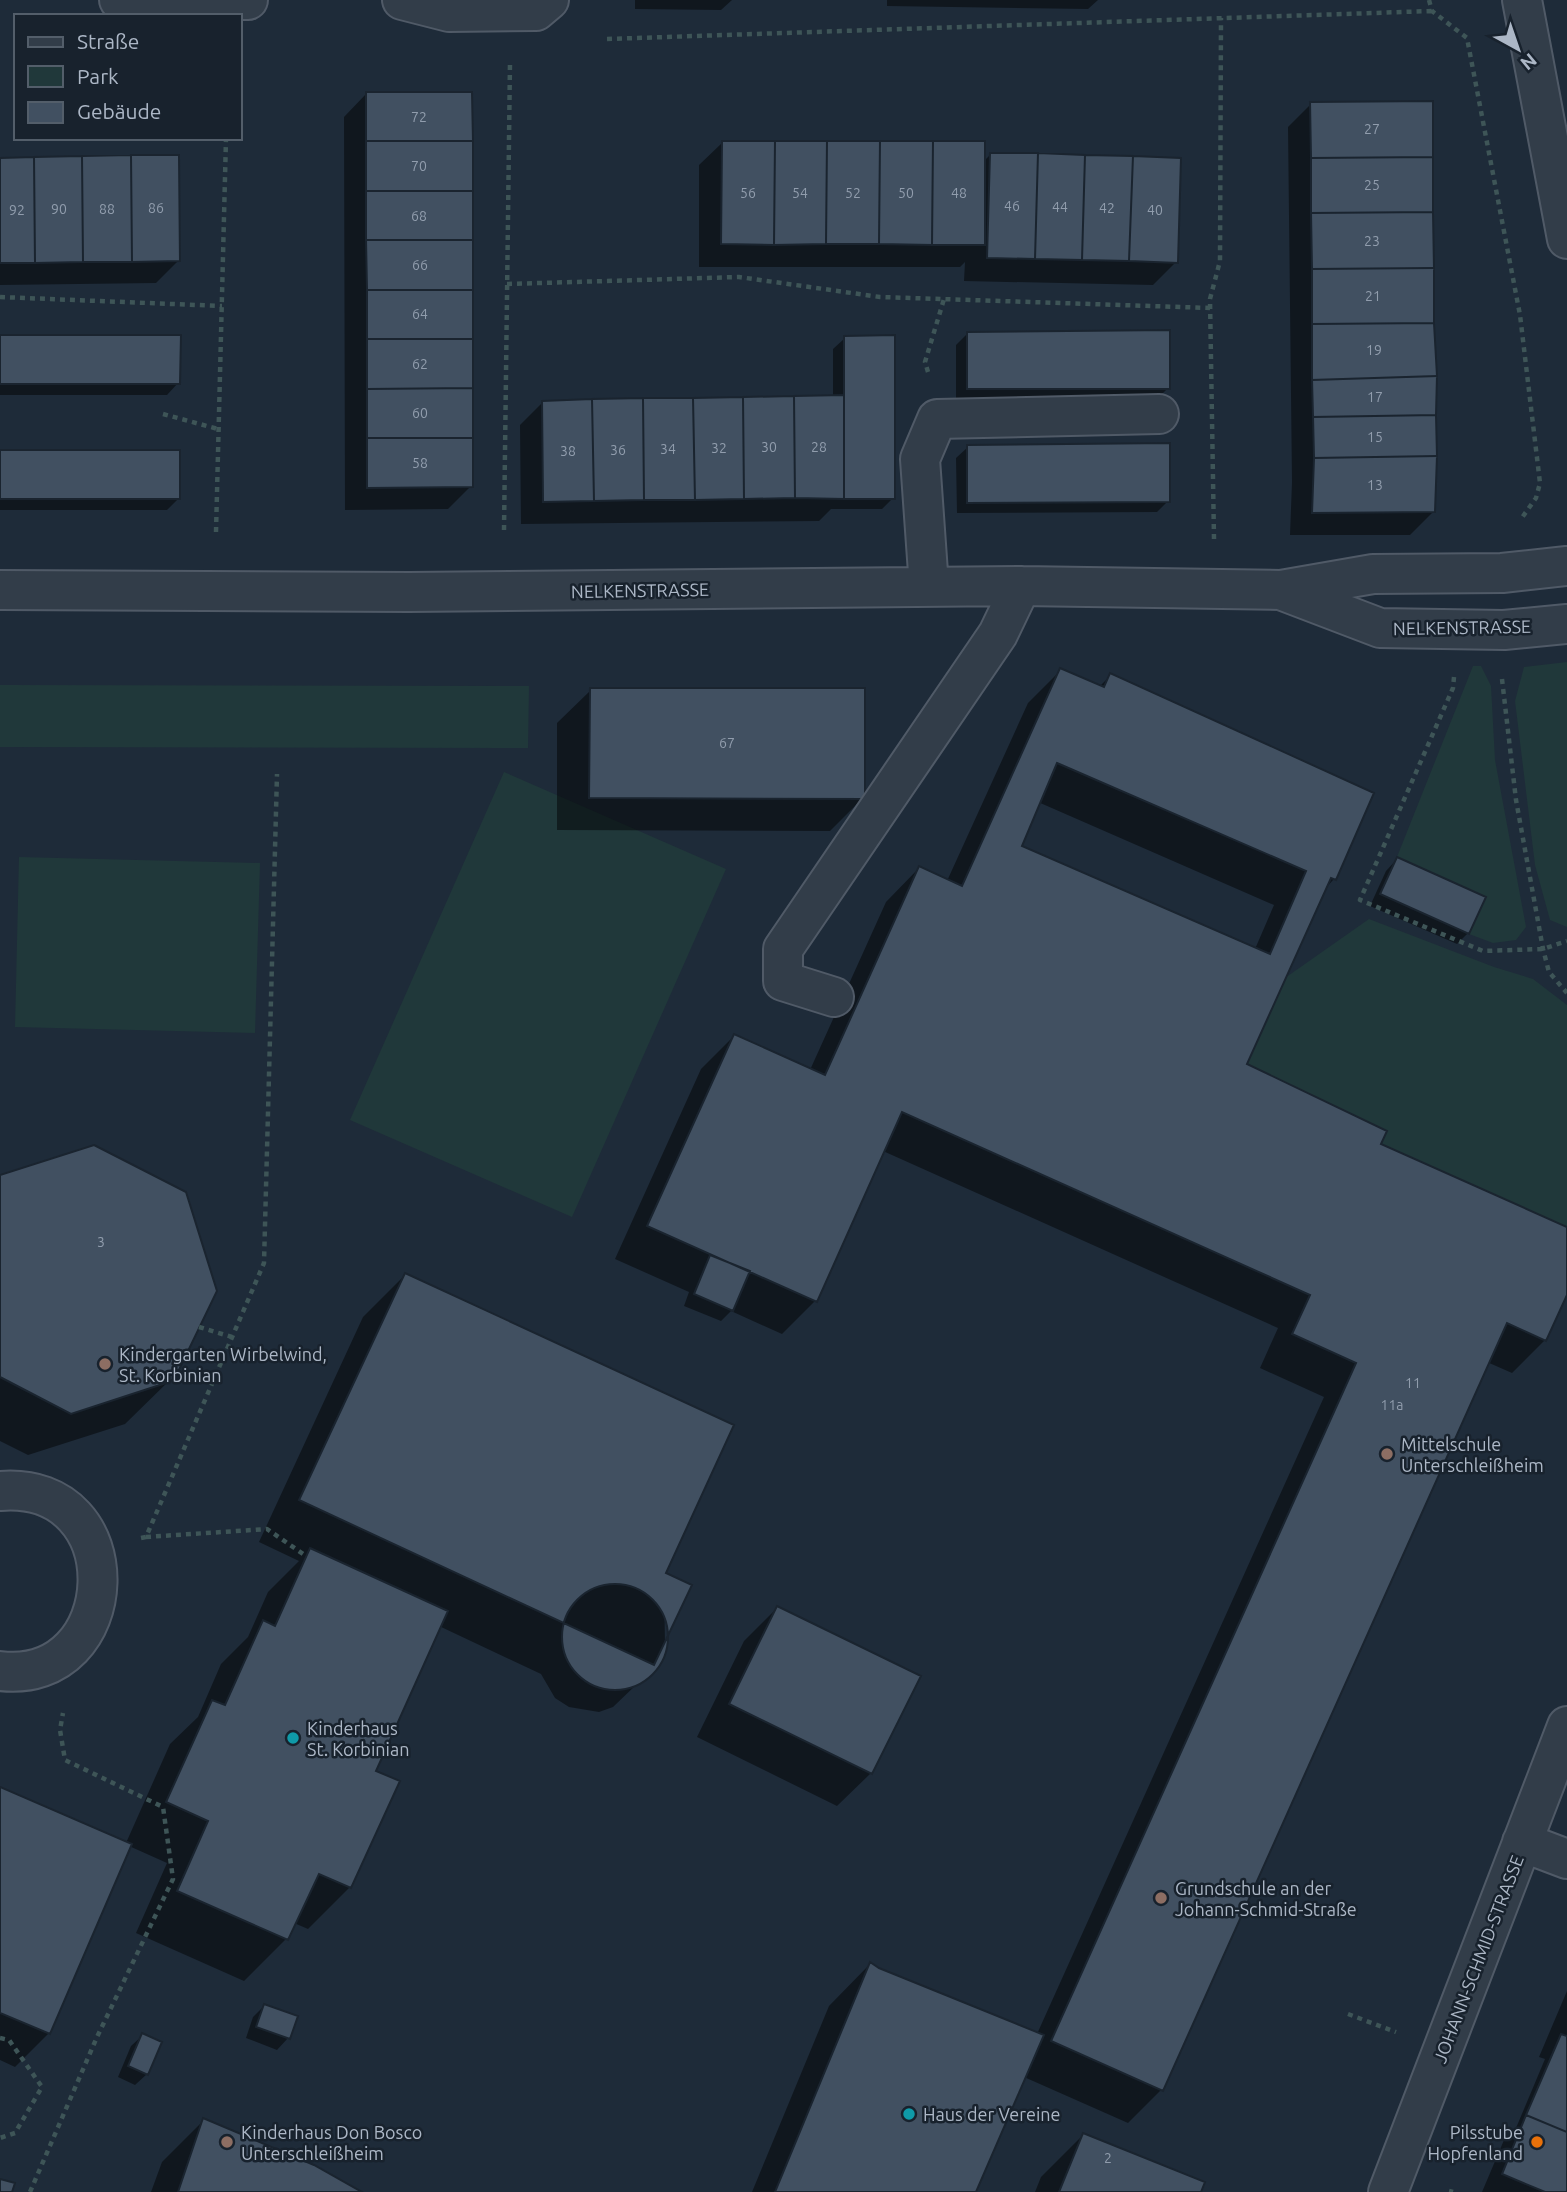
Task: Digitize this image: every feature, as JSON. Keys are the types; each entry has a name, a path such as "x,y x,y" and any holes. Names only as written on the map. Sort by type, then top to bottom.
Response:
{"street":[{"path":"119,0 248,0"},
{"path":"401,0 449,12 536,11 549,0"},
{"path":"1522,0 1567,239"},
{"path":"929,587 920,459 937,419 1159,414"},
{"name":"NELKENSTRASSE","path":"0,590 408,592 1021,586 1281,590 1373,574 1502,573 1567,566"},
{"path":"834,997 783,981 783,949 998,634 1021,586"},
{"name":"NELKENSTRASSE","path":"1281,590 1380,628 1504,630 1567,624"},
{"path":"0,1491 18,1489 48,1498 73,1516 92,1542 100,1572 97,1603 84,1632 62,1654 37,1668 0,1671"},
{"name":"JOHANN-SCHMID-STRASSE","path":"1388,2192 1567,1726"},
{"path":"1522,1843 1567,1859"}],"path":[{"path":"1429,0 1432,11 1467,38 1520,315 1540,483 1536,498 1516,526"},
{"path":"504,530 510,11"},
{"path":"607,38 1432,11"},
{"path":"1215,589 1210,308 1220,261 1221,18"},
{"path":"216,532 226,140"},
{"path":"507,284 739,277 880,297 1210,308"},
{"path":"0,298 222,306"},
{"path":"937,419 925,362 944,299"},
{"path":"163,414 218,429"},
{"path":"1455,665 1453,688 1360,900 1483,951 1543,949 1567,941"},
{"path":"1503,666 1501,690 1516,800 1543,949 1549,972 1567,993"},
{"path":"146,1537 264,1263 277,774"},
{"path":"199,1327 232,1337"},
{"path":"92,1542 267,1529 306,1556"},
{"path":"30,2192 97,2037 173,1880 163,1807 65,1760 60,1730 70,1679 62,1654"},
{"path":"0,2038 9,2040 42,2087 15,2133 0,2137"}],"green space":[{"path":"1567,662 1567,927 1550,920 1535,865 1515,701 1524,667"},
{"path":"1473,666 1481,666 1491,686 1495,760 1526,927 1516,940 1493,943 1469,934 1486,897 1397,857"},
{"path":"0,685 529,686 528,748 0,747"},
{"path":"504,772 726,869 572,1217 350,1120"},
{"path":"19,857 260,863 255,1033 15,1027"},
{"path":"1369,919 1494,967 1533,979 1567,1005 1567,1227 1381,1144 1386,1131 1247,1064 1285,978"}],"building":[{"path":"366,92 472,92 473,141 366,141"},
{"path":"1433,101 1433,157 1311,158 1310,102"},
{"path":"366,141 473,141 473,191 366,191"},
{"path":"722,141 775,141 774,245 721,244"},
{"path":"775,141 827,141 826,244 774,245"},
{"path":"827,141 880,141 879,244 826,244"},
{"path":"880,141 933,141 932,245 879,244"},
{"path":"933,141 985,141 985,245 932,245"},
{"path":"990,153 1038,153 1035,259 987,258"},
{"path":"1038,153 1085,155 1082,260 1035,259"},
{"path":"131,155 179,155 180,261 132,262"},
{"path":"131,155 132,262 83,262 82,156"},
{"path":"1085,155 1133,156 1129,261 1082,260"},
{"path":"82,156 83,262 35,263 34,157"},
{"path":"1133,156 1181,158 1178,263 1129,261"},
{"path":"34,157 35,263 0,263 0,158"},
{"path":"1433,157 1433,212 1311,213 1311,158"},
{"path":"366,191 473,191 473,240 366,240"},
{"path":"1433,212 1434,268 1312,269 1311,213"},
{"path":"366,240 473,240 473,290 367,290"},
{"path":"1434,268 1434,323 1312,324 1312,269"},
{"path":"367,290 473,290 473,339 367,339"},
{"path":"1434,323 1437,376 1312,380 1312,324"},
{"path":"1170,330 1170,389 967,389 967,332"},
{"path":"0,335 181,335 180,384 0,384"},
{"path":"895,335 895,499 844,499 844,336"},
{"path":"367,339 473,339 473,388 367,389"},
{"path":"1437,376 1436,415 1313,417 1312,380"},
{"path":"473,388 473,438 367,438 367,389"},
{"path":"844,395 844,499 795,498 794,396"},
{"path":"794,396 795,498 744,499 743,397"},
{"path":"743,397 744,499 695,500 693,398"},
{"path":"643,398 693,398 695,500 644,500"},
{"path":"643,398 644,500 594,501 592,399"},
{"path":"592,399 594,501 543,502 542,401"},
{"path":"1436,415 1437,456 1314,458 1313,417"},
{"path":"367,438 473,438 473,487 367,488"},
{"path":"1170,443 1170,502 967,503 967,445"},
{"path":"0,450 180,450 180,499 0,499"},
{"path":"1437,456 1435,512 1312,513 1314,458"},
{"path":"1060,668 1104,687 1110,673 1374,793 1336,880 1331,878 1247,1064 1387,1131 1381,1144 1567,1227 1567,1295 1546,1341 1507,1323 1163,2091 1051,2041 1356,1363 1292,1334 1310,1295 902,1112 817,1302 647,1226 734,1034 825,1075 919,866 962,886","holes":["1057,763 1306,871 1270,954 1022,846"]},
{"path":"590,688 865,688 865,799 589,798"},
{"path":"1397,857 1486,897 1469,934 1380,894"},
{"path":"94,1145 186,1192 217,1291 175,1378 71,1414 0,1377 0,1175"},
{"path":"710,1255 750,1271 733,1311 694,1294"},
{"path":"405,1273 734,1425 666,1573 692,1585 654,1665 299,1500"},
{"name":"Kinderhaus St. Korbinian","path":"310,1548 448,1611 376,1771 400,1781 351,1888 319,1874 288,1940 177,1891 208,1821 166,1802 212,1700 225,1705 263,1620 275,1626"},
{"path":"615,1584 635,1588 652,1600 664,1617 668,1637 664,1657 652,1674 635,1686 615,1690 595,1686 578,1674 566,1657 562,1637 566,1617 578,1600 595,1588"},
{"path":"777,1606 921,1676 872,1774 729,1704"},
{"path":"0,1787 132,1844 50,2034 0,2013"},
{"name":"Haus der Vereine","path":"870,1962 1044,2035 976,2192 775,2192"},
{"path":"264,2004 298,2016 290,2039 256,2027"},
{"path":"142,2033 162,2042 148,2075 128,2066"},
{"path":"1561,2034 1567,2036 1567,2132 1526,2115"},
{"path":"1526,2115 1567,2132 1567,2192 1545,2192 1502,2174"},
{"name":"Kinderhaus Don Bosco Unterschleißheim","path":"203,2118 314,2165 362,2192 178,2192"},
{"name":"Haus der Vereine","path":"1083,2133 1205,2182 1201,2192 1059,2192"},
{"path":"0,2179 15,2183 12,2192 0,2192"}],"place":[{"name":"Kindergarten Wirbelwind, St. Korbinian","path":"105,1364"},
{"name":"Mittelschule Unterschleißheim","path":"1387,1454"},
{"name":"Kinderhaus St. Korbinian","path":"293,1738"},
{"name":"Grundschule an der Johann-Schmid-Straße","path":"1161,1898"},
{"name":"Haus der Vereine","path":"909,2114"},
{"name":"Kinderhaus Don Bosco Unterschleißheim","path":"227,2142"},
{"name":"Pilsstube Hopfenland","path":"1537,2142"}]}
